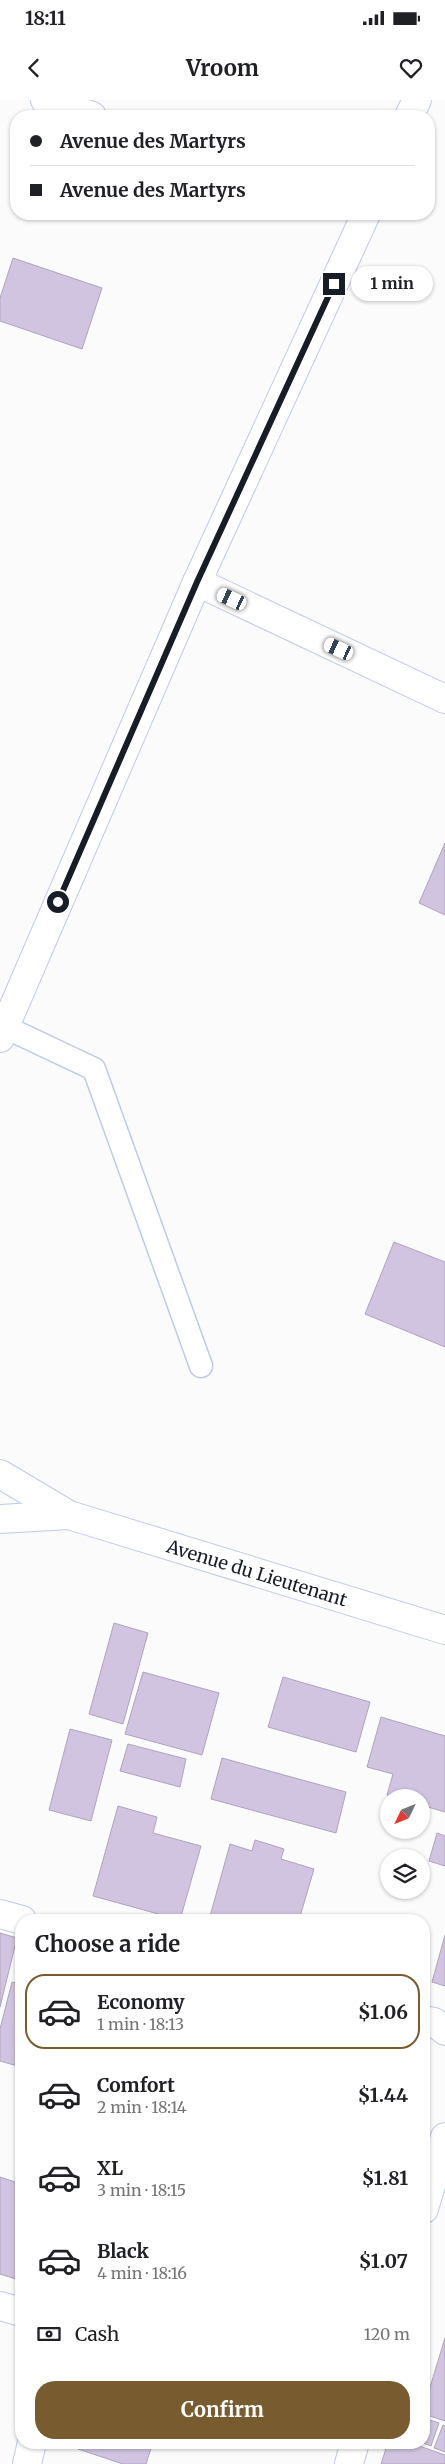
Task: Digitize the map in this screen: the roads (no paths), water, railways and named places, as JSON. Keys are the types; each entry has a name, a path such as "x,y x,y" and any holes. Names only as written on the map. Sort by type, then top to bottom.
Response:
{"main road":[{"path":"45,100 74,110"},
{"path":"2,1032 197,582 363,220"},
{"path":"197,582 445,699"},
{"name":"Avenue du Lieutenant","path":"0,1474 69,1515 445,1630"},
{"name":"Avenue du Lieutenant","path":"0,1519 69,1515"},
{"path":"0,1914 15,1918"},
{"path":"430,2021 434,2022 445,2032"},
{"path":"430,2188 445,2137"},
{"path":"0,2306 15,2310"},
{"path":"27,2464 30,2449"},
{"path":"349,2464 353,2449"}],"lane":[{"path":"2,1032 94,1069 201,1366"}]}
